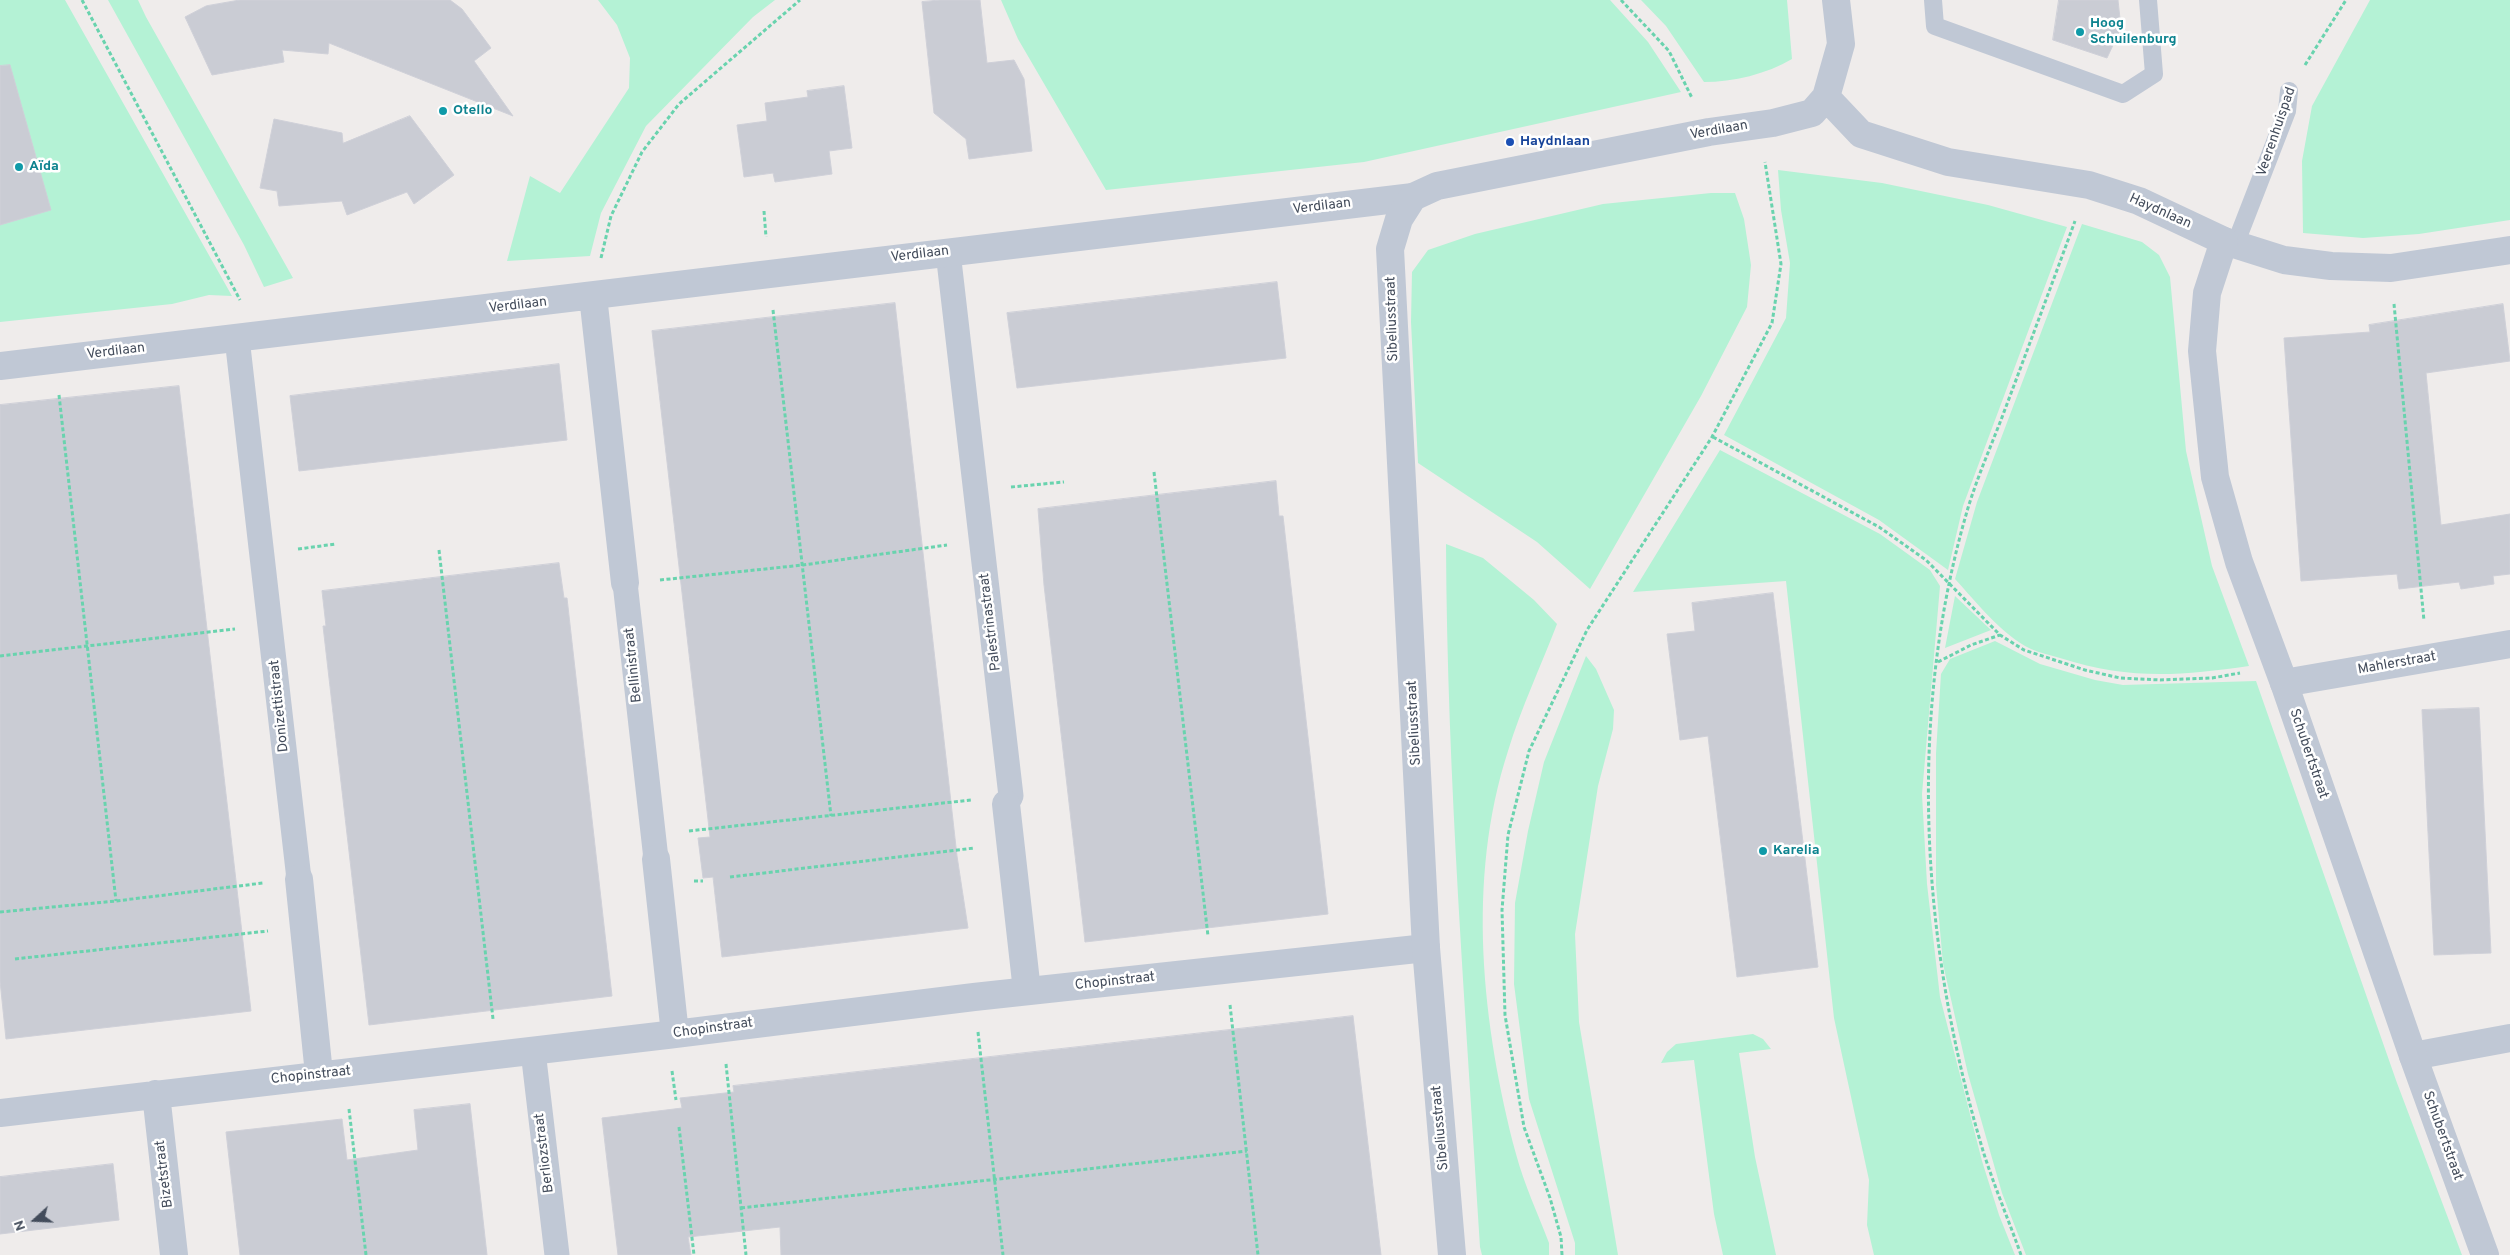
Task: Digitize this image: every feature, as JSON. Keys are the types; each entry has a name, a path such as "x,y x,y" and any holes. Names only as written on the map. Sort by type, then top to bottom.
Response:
{"street":[{"path":"1826,97 1841,44 1836,0"},
{"name":"Verdilaan","path":"0,366 1413,197 1437,186 1812,113 1826,97"},
{"name":"Haydnlaan","path":"1826,97 1861,134 1948,162 2089,185 2139,201 2229,243 2284,260 2331,266 2391,268 2510,250"},
{"name":"Sibeliusstraat","path":"1413,197 1399,218 1390,249 1426,948 1452,1255"},
{"name":"Schubertstraat","path":"2229,243 2207,293 2202,351 2215,477 2239,562 2281,675 2484,1255"},
{"name":"Palestrinastraat","path":"948,252 982,540 1009,800 1010,844 1027,991"},
{"name":"Bellinistraat","path":"593,296 675,1034"},
{"name":"Donizettistraat","path":"248,336 271,625 303,928 332,1073"},
{"name":"Mahlerstraat","path":"2281,675 2427,658 2510,644"},
{"name":"Chopinstraat","path":"0,1113 974,997 1426,948"},
{"path":"2413,1056 2510,1038"},
{"name":"Berliozstraat","path":"533,1051 557,1255"},
{"name":"Bizetstraat","path":"156,1094 174,1255"}],"lane":[{"path":"1933,0 1935,26 2123,94 2154,74 2148,0"},
{"name":"Veerenhuispad","path":"2229,243 2287,111 2289,91"}],"path":[{"path":"82,0 248,336"},
{"path":"593,296 610,216 642,152 679,104 800,0"},
{"path":"1621,0 1670,51 1709,132"},
{"name":"Veerenhuispad","path":"2289,91 2346,0"},
{"path":"1562,1255 1562,1237 1524,1127 1505,1015 1502,910 1508,835 1530,751 1587,630 1712,437 1772,322 1780,264 1759,124"},
{"path":"2021,1255 1984,1155 1966,1087 1948,1005 1935,929 1929,837 1928,763 1938,662 1950,582 1969,507 2089,185"},
{"path":"2391,268 2427,658"},
{"path":"769,275 831,816"},
{"path":"55,360 116,902"},
{"path":"1712,437 1879,527 1926,560 1950,582 2000,635 2024,650 2086,670 2120,678 2160,680 2281,675"},
{"path":"1154,472 1219,970 1247,1151 1258,1255"},
{"path":"976,491 1064,482"},
{"path":"625,583 803,565 982,540"},
{"path":"439,550 497,1055"},
{"path":"0,656 271,625"},
{"path":"1938,662 2000,635"},
{"path":"654,847 831,816 1009,800"},
{"path":"730,877 1010,844"},
{"path":"0,912 116,902 299,879"},
{"path":"15,959 303,928"},
{"path":"974,997 1003,1255"},
{"path":"722,1028 746,1255"},
{"path":"332,1073 366,1255"},
{"path":"679,1127 694,1255"},
{"path":"741,1208 1247,1151"}],"green space":[{"path":"0,0 65,0 232,296 209,295 172,304 0,322"},
{"path":"108,0 138,0 293,278 264,287 244,245"},
{"path":"598,0 775,0 753,17 646,126 601,213 590,256 507,261 530,176 560,193 629,88 630,58 617,25"},
{"path":"1001,0 1610,0 1648,42 1681,92 1364,162 1106,190 1018,39"},
{"path":"1641,0 1787,0 1792,59 1772,69 1750,76 1726,81 1704,82 1666,26"},
{"path":"2370,0 2510,0 2510,220 2419,234 2363,238 2303,233 2302,161 2312,106"},
{"path":"1778,170 1882,183 1988,205 2067,227 1963,506 1948,570 1879,520 1724,435 1786,318 1790,263 1781,210"},
{"path":"1711,193 1735,193 1744,219 1751,265 1747,307 1701,396 1590,589 1537,542 1418,463 1411,322 1412,272 1428,250 1475,234 1603,204"},
{"path":"2082,224 2142,242 2159,255 2170,277 2186,451 2212,566 2249,666 2177,674 2132,673 2085,665 2042,653 2031,649 2010,636 1990,618 1955,579 1977,502"},
{"path":"1720,450 1880,534 1930,570 1940,586 1922,794 1927,884 1940,997 1982,1161 1999,1215 2015,1255 1874,1255 1867,1225 1869,1180 1834,1018 1786,581 1633,592"},
{"path":"1446,544 1483,558 1534,600 1557,624 1508,751 1495,800 1487,850 1483,901 1483,952 1487,1004 1494,1055 1519,1165 1549,1243 1549,1255 1482,1255 1480,1247 1454,808 1447,632"},
{"path":"1955,596 1991,630 1945,648"},
{"path":"1995,641 2040,664 2095,680 2123,685 2256,681 2397,1083 2462,1255 2026,1255 2002,1193 1968,1074 1943,964 1936,885 1936,753 1941,674 1950,659"},
{"path":"1586,656 1596,669 1614,710 1613,729 1598,786 1575,934 1579,1022 1618,1255 1575,1255 1575,1243 1529,1099 1514,984 1515,903 1528,831 1544,762"},
{"path":"1753,1034 1763,1039 1771,1049 1739,1053 1755,1157 1776,1255 1723,1255 1714,1214 1694,1060 1661,1063 1667,1052 1676,1044"}],"building":[{"path":"240,0 450,0 462,9 491,48 474,61 513,116 329,43 328,54 282,50 284,62 212,75 185,17 206,6"},
{"path":"980,0 987,63 1014,60 1024,79 1032,151 969,159 966,139 934,113 922,2"},
{"name":"Hoog Schuilenburg","path":"2059,0 2118,0 2121,28 2107,58 2053,40"},
{"name":"Aïda","path":"10,65 51,210 0,225 0,66"},
{"path":"844,86 852,148 829,151 832,174 775,182 773,173 744,177 737,125 767,121 765,103 808,97 807,91"},
{"path":"410,116 454,175 414,204 407,192 347,215 342,201 279,206 277,191 260,188 274,119 342,133 343,143"},
{"path":"1277,282 1286,358 1017,388 1007,313"},
{"path":"895,303 957,856 968,928 722,957 713,877 703,878 698,838 710,837 652,331"},
{"path":"2503,304 2510,361 2426,373 2441,525 2510,514 2510,574 2493,576 2494,584 2461,589 2459,582 2399,589 2397,574 2301,581 2284,338 2370,332 2369,325"},
{"path":"559,364 567,440 299,471 290,396"},
{"path":"179,386 251,1011 6,1039 0,981 0,405"},
{"path":"1276,481 1279,516 1283,516 1328,914 1085,942 1044,585 1038,509"},
{"path":"559,563 564,598 567,598 612,996 369,1025 323,626 326,626 322,591"},
{"name":"Karelia","path":"1773,593 1818,967 1737,977 1708,736 1680,740 1667,634 1695,631 1692,603"},
{"path":"2479,708 2491,953 2434,955 2422,710"},
{"path":"1353,1016 1381,1255 781,1255 780,1227 688,1237 691,1255 618,1255 602,1118 682,1108 680,1098 734,1092 733,1086"},
{"path":"470,1104 487,1255 240,1255 226,1132 342,1119 347,1160 418,1150 414,1110"},
{"path":"113,1164 119,1220 0,1234 0,1177"}],"place":[{"name":"Hoog Schuilenburg","path":"2080,32"},
{"name":"Otello","path":"443,111"},
{"name":"Haydnlaan","path":"1510,142"},
{"name":"Aïda","path":"19,167"},
{"name":"Karelia","path":"1763,851"}]}
